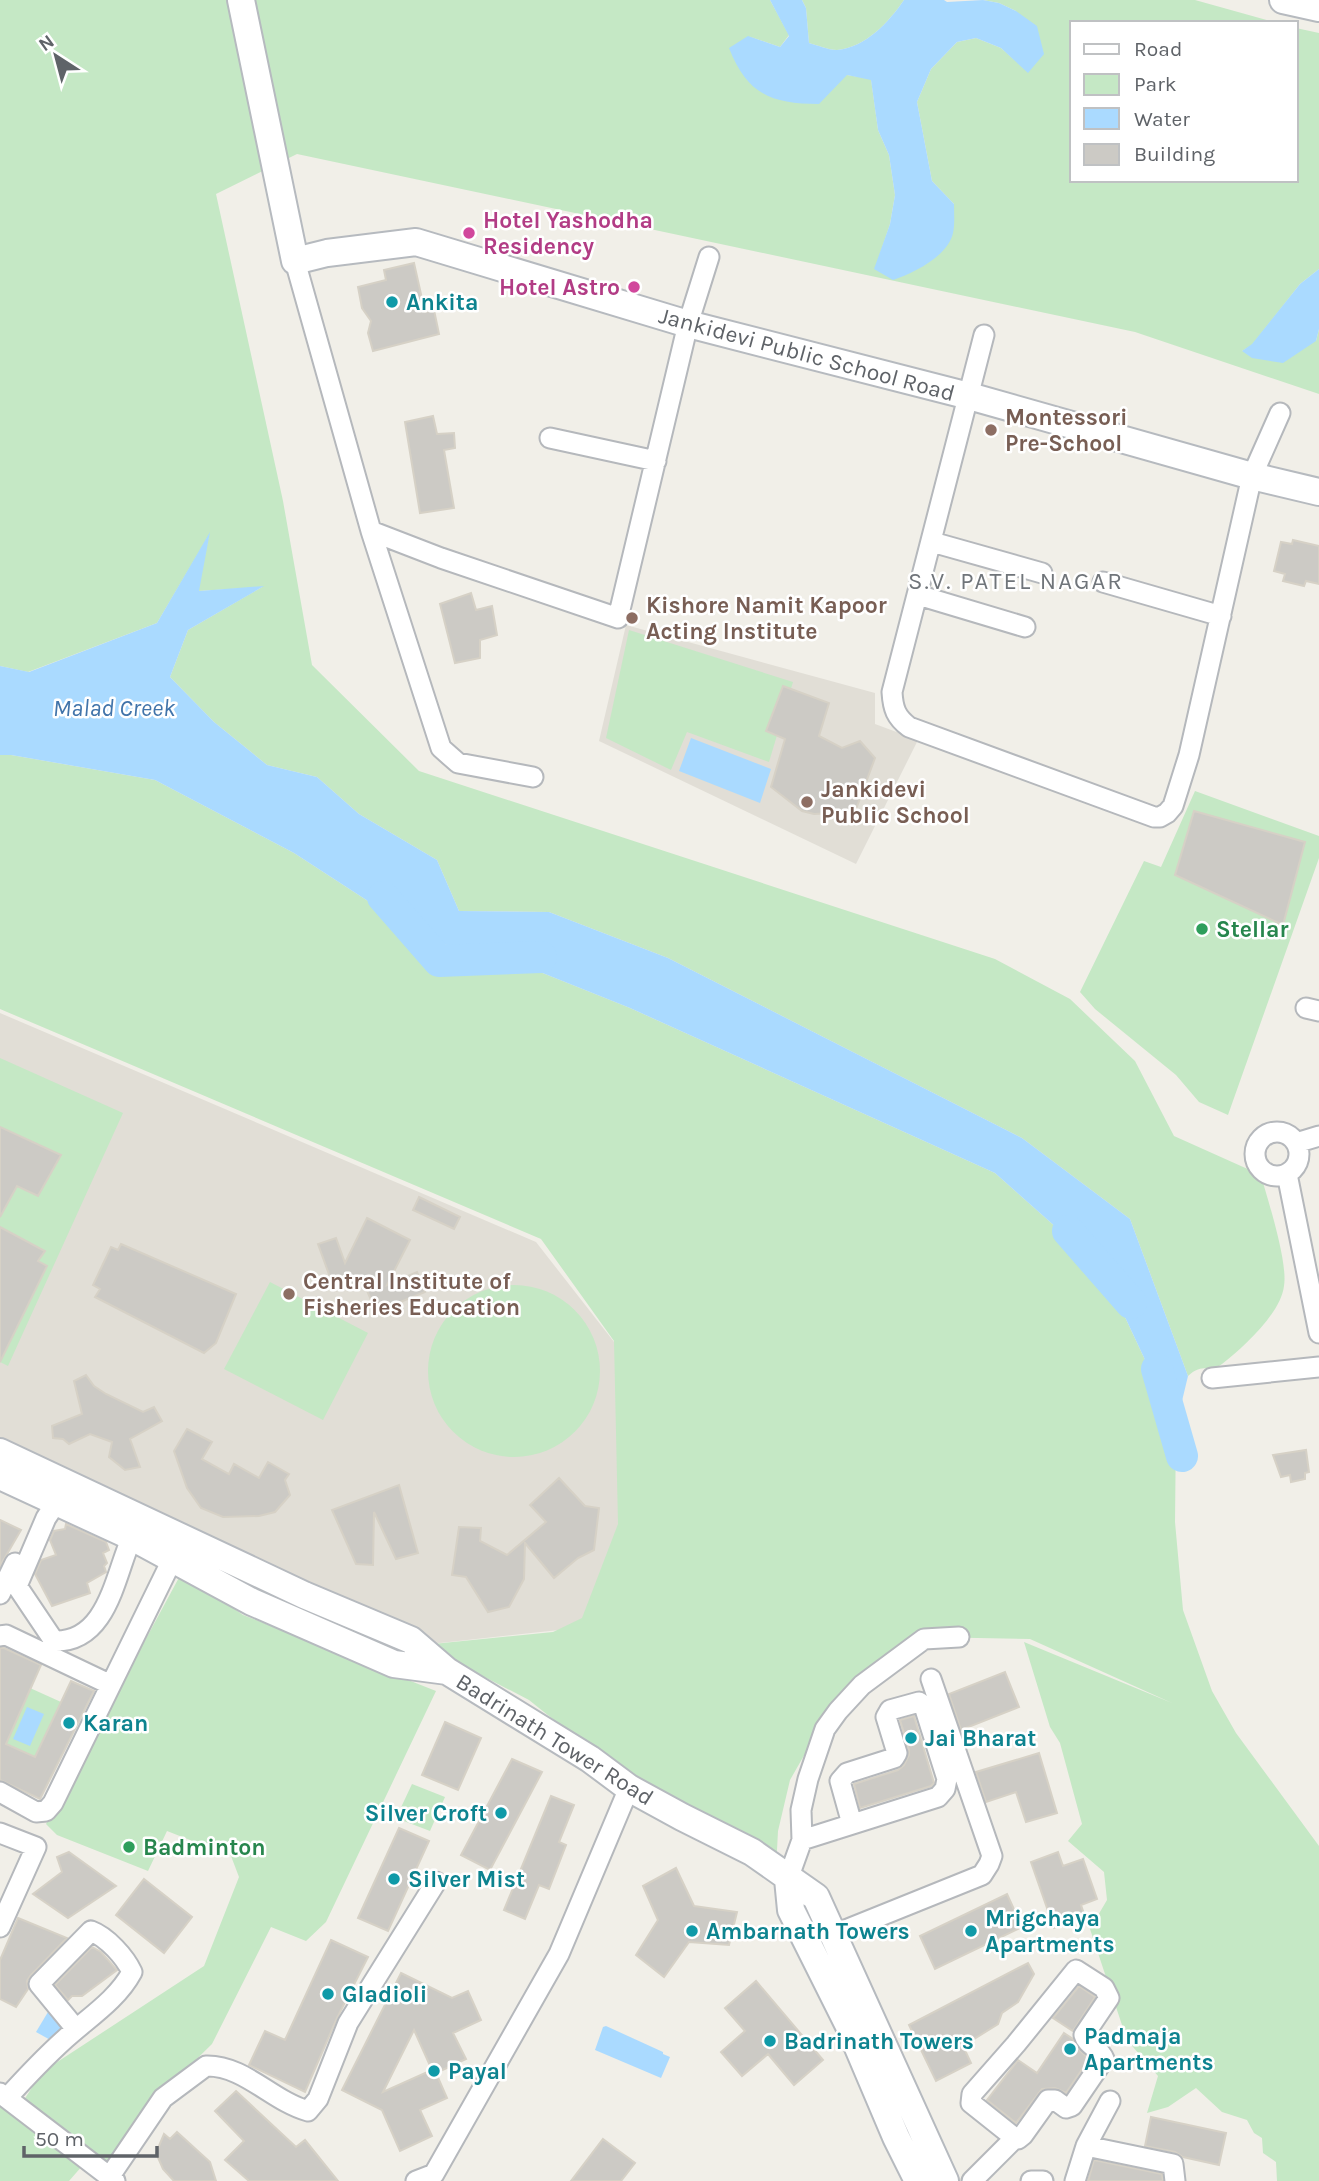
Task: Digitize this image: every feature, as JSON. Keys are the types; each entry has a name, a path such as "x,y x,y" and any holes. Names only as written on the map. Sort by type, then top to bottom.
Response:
{"street":[{"path":"241,0 295,261 372,531 441,748 458,762 533,777"},
{"path":"1283,0 1319,8"},
{"name":"Jankidevi Public School Road","path":"295,261 327,253 416,242 688,324 969,396 1252,476 1319,492"},
{"path":"372,531 441,558 618,618 688,324 709,257"},
{"path":"985,335 892,692 893,708 899,720 909,727 1154,817 1167,813 1173,806 1189,755 1221,616 1252,521 1252,476 1280,413"},
{"path":"550,438 656,461"},
{"path":"932,542 1042,573"},
{"path":"1103,582 1221,616"},
{"path":"918,595 1026,627"},
{"path":"1273,1133 1289,1135 1296,1143 1299,1158 1295,1168 1287,1174 1277,1177 1266,1174 1256,1161 1256,1150 1264,1137 1273,1133"},
{"path":"1296,1143 1319,1136"},
{"path":"1287,1174 1319,1333"},
{"path":"1212,1378 1319,1367"},
{"path":"0,1452 304,1595 411,1640 447,1671"},
{"name":"Badrinath Tower Road","path":"0,1476 49,1506 172,1560 252,1602 394,1664 447,1671 590,1759 629,1788 752,1852 816,1897 849,1975 945,2181"},
{"path":"49,1506 17,1586 54,1642 66,1642 85,1631 103,1613 129,1543"},
{"path":"0,1594 7,1562 49,1506"},
{"path":"0,1793 36,1812 46,1811 52,1803 172,1560"},
{"path":"0,1636 6,1635 109,1684"},
{"path":"918,2181 896,2137 848,2024 791,1910 788,1879 802,1840 801,1810 808,1779 825,1730 838,1711 863,1685 924,1639 959,1637"},
{"path":"834,1937 982,1875 989,1864 992,1856 931,1679"},
{"path":"802,1840 938,1797 945,1789 947,1779 924,1706 919,1702 891,1710 886,1717 897,1753 894,1758 848,1773 840,1781 852,1824"},
{"path":"416,2181 434,2174 559,1955 629,1788"},
{"path":"0,1833 36,1847 5,1901 0,1927"},
{"path":"76,2029 39,1984 91,1931 101,1936 128,1964 132,1972 124,1987 3,2095 113,2178 163,2098 206,2066 229,2068 291,2106 308,2111 318,2099 348,2023 436,1882"},
{"path":"972,2181 1015,2138 1023,2135 1048,2100 1055,2100 1066,2108 1072,2106 1104,2059 1084,2035 1109,1998 1104,1988 1080,1970 1072,1972 1016,2044 972,2094 971,2104 1015,2138"},
{"path":"1075,2181 1086,2146 1110,2101"},
{"path":"1086,2146 1173,2164 1175,2181"},
{"path":"1031,2181 1044,2181"}],"shaded area":[{"name":"Jankidevi Public School","path":"626,625 875,693 875,724 918,740 856,864 599,741"},
{"name":"Central Institute of Fisheries Education","path":"0,1013 536,1242 618,1347 621,1523 584,1618 568,1629 431,1644 0,1443"}],"green space":[{"path":"0,0 770,0 789,35 780,47 748,36 847,75 871,79 878,130 889,155 895,195 890,224 875,269 954,204 932,181 917,102 931,69 957,42 976,38 1001,48 1028,72 1016,11 999,3 983,0 1195,0 1270,21 1070,21 1070,182 1298,182 1298,28 1319,33 1319,269 1300,284 1252,345 1242,351 1316,341 1319,329 1319,394 1135,332 297,154 216,194 283,501 312,665 419,771 995,959 1070,999 1135,1061 1174,1136 1261,1175 1280,1247 1284,1286 1269,1318 1240,1349 1218,1367 1198,1369 1188,1376 1130,1219 1022,1138 668,958 549,912 459,911 437,860 359,814 317,777 267,765 214,722 170,677 188,630 262,587 198,591 209,535 157,623 28,672 0,666"},
{"path":"802,0 904,0 891,17 867,39 837,50 809,43 806,8"},
{"path":"629,630 793,682 769,762 687,732 671,770 606,738"},
{"path":"0,755 155,780 294,853 428,940 525,966 630,1008 995,1173 1102,1268 1176,1426 1175,1522 1183,1610 1212,1691 1236,1733 1319,1846 1319,2181 1277,2181 1276,2162 1263,2153 1262,2138 1254,2133 1247,2120 1222,2112 1196,2088 1168,2107 1147,2113 1158,2076 1127,2040 1090,1929 1107,1900 1104,1872 1068,1841 1082,1824 1060,1743 1050,1727 1024,1642 1172,1703 1030,1639 923,1637 826,1717 790,1780 778,1831 776,1869 579,1740 529,1700 423,1645 553,1632 582,1618 618,1524 614,1341 541,1239 0,1009"},
{"name":"Stellar","path":"1195,791 1319,836 1319,858 1228,1115 1199,1102 1176,1075 1095,1009 1080,992 1144,861 1161,867"},
{"path":"0,1058 123,1113 8,1366 0,1362"},
{"path":"270,1282 368,1333 323,1420 224,1369"},
{"path":"514,1285 547,1291 575,1310 594,1338 600,1371 594,1404 575,1432 547,1451 514,1457 481,1451 453,1432 434,1404 428,1371 434,1338 453,1310 481,1291"},
{"path":"182,1572 243,1615 436,1691 326,1922 306,1941 271,1927 212,2044 157,2098 109,2171 22,2103 42,2072 204,1966 239,1877 231,1856 167,1831 148,1871 57,1835 46,1824"},
{"path":"30,1688 61,1702 35,1757 6,1744"},
{"path":"412,1784 445,1797 430,1831 396,1818"},
{"path":"0,2099 83,2165 69,2181 0,2181"}],"water":[{"path":"770,0 802,0 806,8 809,43 834,50 848,48 867,39 891,17 904,0 983,0 999,3 1037,26 1044,54 1028,73 1001,48 976,38 957,42 931,69 917,102 932,181 954,204 954,226 950,241 944,249 911,273 893,280 874,269 890,224 895,195 889,155 878,130 871,80 847,75 819,104 787,102 753,86 736,64 729,48 748,36 780,47 789,36"},
{"path":"1319,269 1319,329 1316,341 1283,363 1252,358 1242,351 1252,344 1300,284"},
{"name":"Malad Creek","path":"210,532 199,591 264,586 188,630 170,677 214,722 267,765 317,777 359,814 437,860 459,911 549,912 668,958 1022,1138 1130,1219 1188,1376 1176,1426 1102,1268 995,1173 630,1008 525,966 428,940 294,853 155,780 0,755 0,666 29,672 157,623"},
{"path":"691,738 771,769 760,803 679,771"},
{"path":"27,1707 44,1714 30,1746 13,1739"},
{"path":"51,2007 68,2028 54,2042 36,2032"},
{"path":"606,2026 670,2057 661,2078 595,2050 603,2027"}],"building":[{"name":"Ankita","path":"414,263 425,312 434,310 439,334 373,351 368,333 371,321 362,308 358,287 386,280 384,270"},
{"path":"433,416 437,434 454,433 455,448 444,450 454,508 420,513 405,422"},
{"path":"1293,540 1319,546 1319,584 1306,581 1304,586 1283,581 1285,574 1274,571 1281,542 1292,544"},
{"path":"471,593 476,610 492,606 497,635 480,640 480,658 455,663 440,604"},
{"path":"783,686 829,703 819,736 842,748 860,741 875,758 852,820 836,813 814,814 802,811 771,787 785,739 766,731"},
{"path":"1194,811 1305,842 1283,925 1175,875"},
{"path":"0,1127 61,1155 38,1196 17,1186 0,1217"},
{"path":"419,1197 460,1217 454,1229 413,1210"},
{"path":"367,1218 410,1240 387,1285 417,1272 425,1292 376,1312 363,1281 335,1291 318,1244 336,1238 345,1263"},
{"path":"0,1227 45,1251 38,1261 47,1266 0,1362"},
{"path":"121,1244 236,1294 216,1343 204,1353 95,1297 100,1289 93,1285 111,1247 118,1250"},
{"path":"86,1375 94,1386 106,1394 143,1412 154,1407 162,1421 130,1439 140,1467 125,1470 109,1457 112,1442 90,1434 69,1444 63,1439 53,1438 52,1426 82,1414 74,1381"},
{"path":"187,1429 212,1442 202,1459 229,1474 234,1464 259,1478 268,1462 289,1474 285,1480 290,1495 275,1512 259,1516 223,1517 201,1508 187,1488 174,1451"},
{"path":"1306,1450 1309,1472 1305,1473 1305,1479 1291,1482 1290,1475 1281,1477 1273,1455"},
{"path":"559,1478 585,1506 599,1508 594,1550 578,1558 554,1578 525,1543 524,1579 509,1607 488,1612 466,1577 452,1575 459,1527 481,1528 480,1541 507,1555 546,1522 530,1505"},
{"path":"399,1485 418,1553 396,1559 374,1512 373,1565 356,1564 332,1510"},
{"path":"0,1520 21,1530 0,1566"},
{"path":"66,1524 106,1542 109,1550 103,1553 107,1563 104,1566 106,1572 87,1583 90,1593 52,1606 35,1574 41,1560 56,1555 50,1540 54,1531 65,1529"},
{"name":"Karan","path":"0,1648 41,1665 6,1744 35,1757 71,1681 94,1691 40,1799 0,1780"},
{"path":"1005,1672 1019,1707 961,1730 949,1694"},
{"name":"Jai Bharat","path":"914,1716 934,1783 860,1808 854,1784 898,1770 904,1765 909,1750 900,1720"},
{"path":"445,1722 481,1738 458,1790 422,1775"},
{"path":"1039,1753 1057,1813 1026,1822 1016,1792 986,1802 976,1772"},
{"name":"Silver Croft","path":"512,1759 542,1772 490,1870 461,1855"},
{"path":"551,1796 574,1805 559,1842 566,1845 549,1889 539,1885 525,1919 504,1910"},
{"name":"Silver Mist","path":"399,1828 429,1841 388,1931 358,1918"},
{"path":"69,1852 116,1886 68,1918 33,1894 62,1872 57,1857"},
{"path":"1058,1852 1063,1866 1083,1859 1097,1899 1081,1905 1085,1917 1054,1928 1031,1862"},
{"name":"Ambarnath Towers","path":"676,1868 694,1906 737,1912 729,1945 689,1942 664,1977 636,1955 658,1920 643,1886"},
{"path":"144,1879 192,1917 164,1953 116,1915"},
{"name":"Mrigchaya Apartments","path":"1007,1894 1022,1927 935,1969 920,1936"},
{"path":"18,1918 67,1938 30,1976 27,1981 28,1989 16,2007 0,1999 0,1960"},
{"name":"Gladioli","path":"331,1940 368,1957 337,2018 305,2092 249,2065 265,2031 285,2040"},
{"path":"92,1947 101,1952 117,1970 82,1996 72,1996 68,2000 55,1985"},
{"path":"1028,1963 1034,1974 1018,2002 1002,2013 998,2024 963,2046 971,2063 936,2081 909,2025"},
{"path":"401,1973 452,1998 468,1991 481,2020 453,2033 466,2059 436,2073 447,2098 420,2110 432,2136 400,2151 382,2110 342,2090","holes":["414,2030 432,2070 383,2092"]},
{"name":"Badrinath Towers","path":"756,1981 823,2060 794,2085 768,2054 742,2076 721,2052 745,2031 725,2008"},
{"path":"1079,1986 1095,1997 1073,2031 1053,2018"},
{"path":"1064,2033 1073,2039 1078,2049 1089,2059 1066,2093 1055,2088 1042,2089 1016,2123 987,2100 1018,2060 1037,2073"},
{"path":"236,2091 296,2147 305,2140 338,2181 249,2181 225,2160 244,2141 215,2111"},
{"path":"1151,2117 1226,2133 1219,2165 1145,2146"},
{"path":"177,2132 210,2162 216,2181 174,2181 163,2169 156,2153 164,2134 170,2139"},
{"path":"603,2139 635,2163 621,2181 571,2181"},
{"path":"1094,2160 1162,2174 1163,2181 1088,2181"}],"waterway":[{"path":"383,897 439,961 541,957"},
{"path":"1068,1231 1131,1303"},
{"path":"1157,1369 1182,1456"}],"place":[{"name":"Hotel Yashodha Residency","path":"469,233"},
{"name":"Hotel Astro","path":"634,287"},
{"name":"Ankita","path":"392,302"},
{"name":"Montessori Pre-School","path":"991,430"},
{"name":"Kishore Namit Kapoor Acting Institute","path":"632,618"},
{"name":"Jankidevi Public School","path":"807,802"},
{"name":"Stellar","path":"1202,929"},
{"name":"Central Institute of Fisheries Education","path":"289,1294"},
{"name":"Karan","path":"69,1723"},
{"name":"Jai Bharat","path":"911,1738"},
{"name":"Silver Croft","path":"501,1813"},
{"name":"Badminton","path":"129,1847"},
{"name":"Silver Mist","path":"394,1879"},
{"name":"Ambarnath Towers","path":"692,1931"},
{"name":"Mrigchaya Apartments","path":"971,1931"},
{"name":"Gladioli","path":"328,1994"},
{"name":"Badrinath Towers","path":"770,2041"},
{"name":"Padmaja Apartments","path":"1070,2049"},
{"name":"Payal","path":"434,2071"}],"district":[{"name":"S.V. PATEL NAGAR","path":"1016,581"}]}
